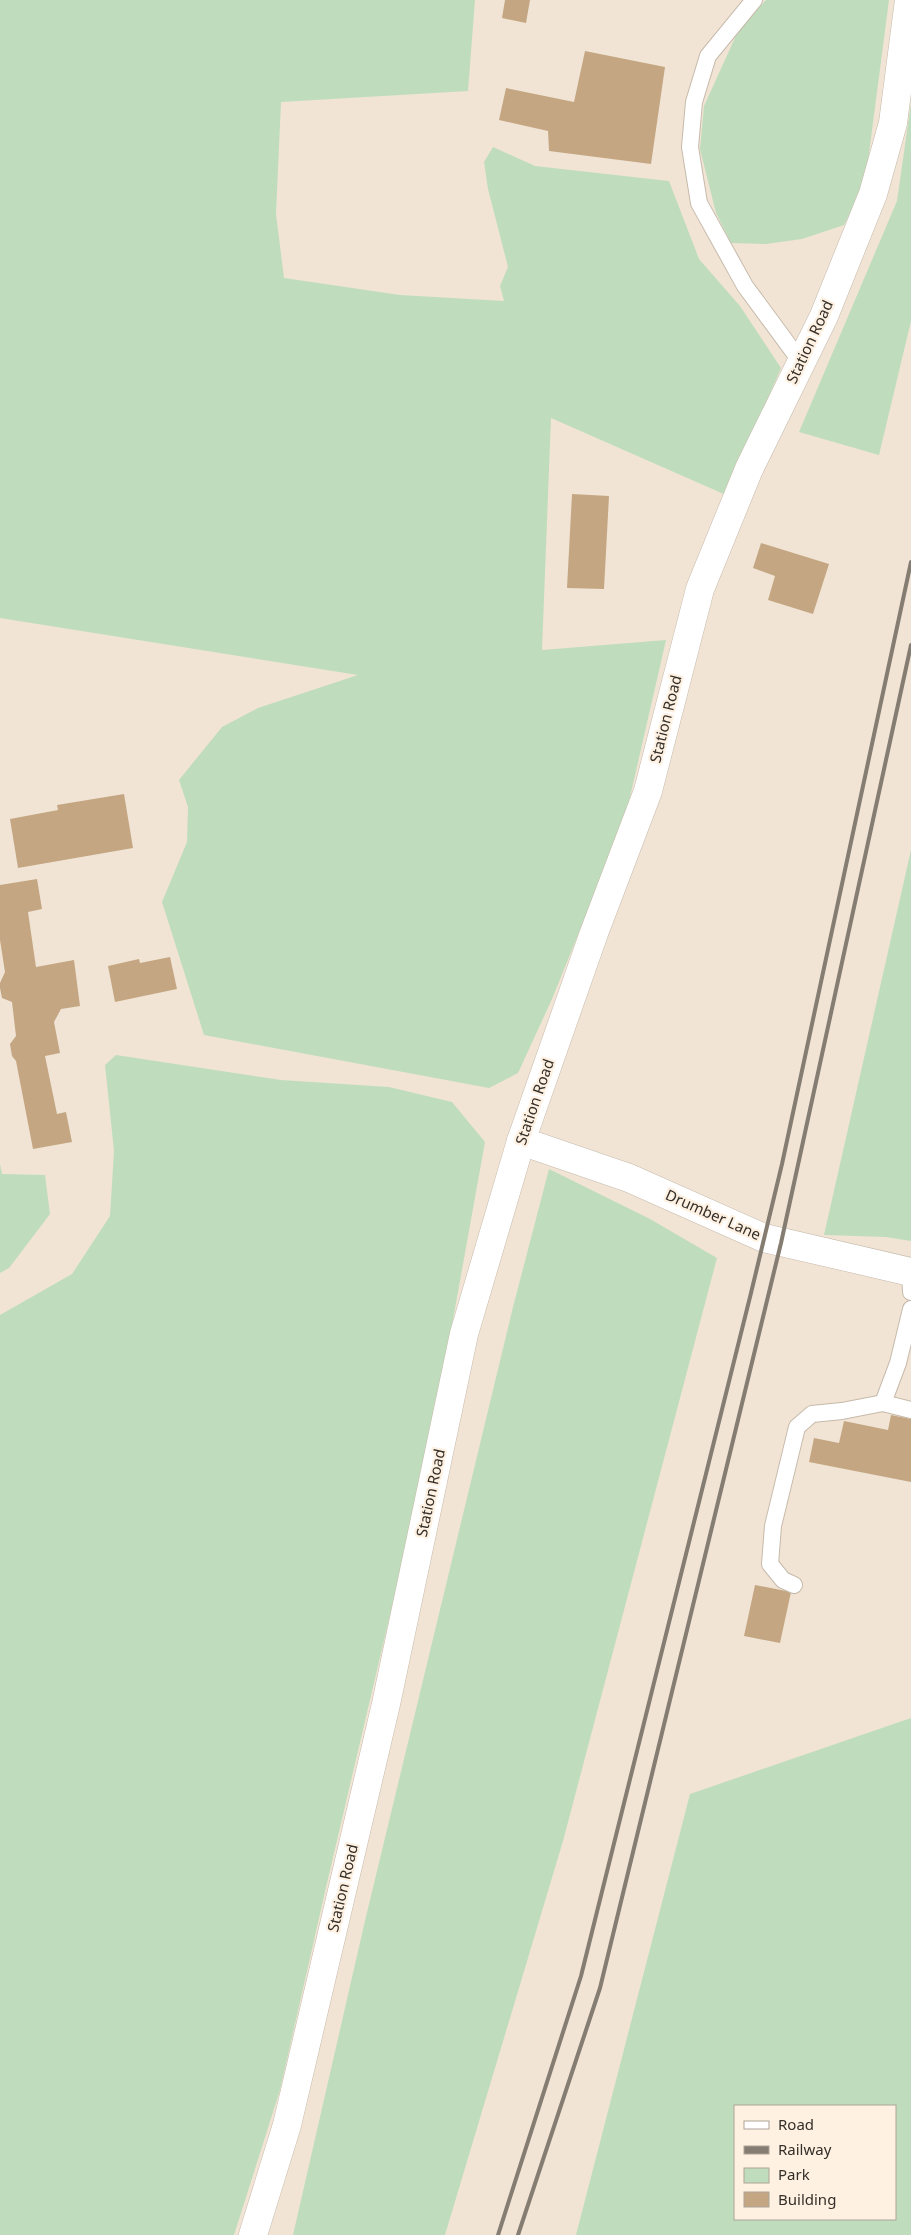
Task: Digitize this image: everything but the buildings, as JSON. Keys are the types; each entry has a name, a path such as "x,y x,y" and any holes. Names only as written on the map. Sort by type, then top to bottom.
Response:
{"street":[{"name":"Station Road","path":"253,2235 287,2125 339,1905 386,1704 464,1334 521,1141 594,933 648,791 700,589 749,469 824,316 873,194 893,123 908,0"},
{"name":"Drumber Lane","path":"521,1141 628,1178 764,1238 911,1278"}],"lane":[{"path":"754,0 708,56 694,102 690,147 699,204 745,286 801,362"},
{"path":"883,1403 898,1363 911,1309"},
{"path":"794,1585 783,1580 770,1564 774,1526 797,1427 812,1414 842,1411 883,1403 911,1410"}],"green space":[{"path":"0,0 475,0 468,91 281,102 276,214 284,278 400,295 504,301 500,286 508,267 488,189 484,162 493,147 535,166 669,181 699,259 740,306 781,368 726,495 551,418 542,650 666,640 625,819 552,999 518,1073 489,1088 204,1035 162,902 187,842 188,807 179,780 222,727 258,708 358,675 0,618"},
{"path":"766,0 889,0 865,184 844,225 802,239 766,244 731,243 716,213 700,149 704,106 739,29"},
{"path":"911,103 911,321 879,455 799,432 897,201"},
{"path":"911,850 911,1241 886,1237 824,1235"},
{"path":"116,1055 281,1080 389,1087 452,1102 485,1142 432,1436 280,2090 234,2235 0,2235 0,1315 72,1274 110,1216 114,1151 105,1065"},
{"path":"0,1164 2,1174 45,1175 50,1214 9,1268 0,1273"},
{"path":"549,1169 650,1219 717,1258 563,1841 445,2235 293,2235 364,1925 513,1307"},
{"path":"911,1718 911,2235 576,2235 690,1794"}],"railway":[{"path":"498,2235 581,1976 751,1293 782,1164 911,562"},
{"path":"518,2235 600,1988 781,1243 911,645"}]}
